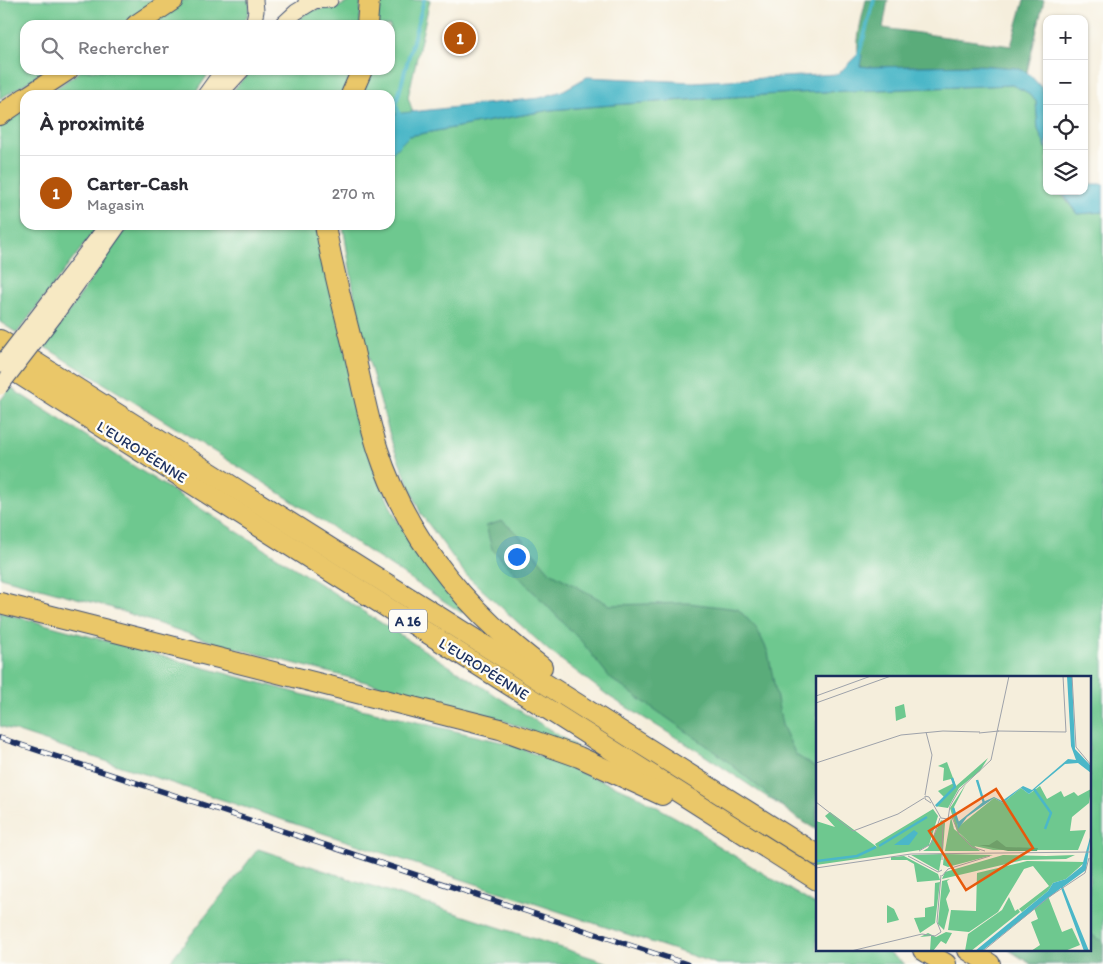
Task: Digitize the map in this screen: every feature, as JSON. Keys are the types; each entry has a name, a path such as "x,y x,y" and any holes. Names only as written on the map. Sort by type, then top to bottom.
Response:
{"highway":[{"path":"143,20 173,0"},
{"path":"367,20 369,0"},
{"path":"38,90 60,75"},
{"path":"353,90 360,75"},
{"path":"0,115 20,101"},
{"path":"326,230 380,457 404,512 446,576 493,627 541,667 711,776 816,848"},
{"name":"L'EUROPÉENNE","path":"0,340 816,853"},
{"name":"L'EUROPÉENNE","path":"0,364 816,879"},
{"path":"0,592 106,620 243,664"},
{"path":"0,603 487,726 560,750 617,773 669,799 816,885"},
{"path":"927,952 948,964"},
{"path":"931,952 948,964"},
{"path":"971,952 990,964"}],"street":[{"path":"254,20 256,0"},
{"path":"287,20 307,1 330,0"},
{"path":"209,90 219,75"},
{"path":"224,90 237,75"},
{"path":"0,387 105,230"},
{"path":"0,364 49,312 115,230"}],"green space":[{"path":"0,0 160,0 128,20 20,20 20,75 39,75 0,99"},
{"path":"183,0 250,0 250,7 245,20 154,20"},
{"path":"353,0 361,0 360,20 297,20 311,10 336,8"},
{"path":"377,0 430,0 408,97 413,113 395,114 395,90 363,90 369,75 395,75 395,20 376,20"},
{"path":"866,0 888,0 883,28 1011,46 1024,0 1044,0 1027,72 1016,68 976,65 860,66 858,41"},
{"path":"75,75 208,75 197,90 53,90"},
{"path":"247,75 351,75 344,90 233,90"},
{"path":"1012,85 1025,91 1036,101 1038,129 1043,141 1043,195 1062,195 1077,214 1103,212 1103,964 1031,964 1012,952 1090,952 1090,676 816,676 816,829 698,751 610,697 548,650 466,575 421,514 393,446 360,330 344,230 395,230 395,150 409,136 550,110 794,93"},
{"path":"20,113 20,230 95,230 17,333 0,322 0,127"},
{"path":"125,230 319,230 362,423 376,473 395,517 437,579 465,606 462,613 260,480 45,347"},
{"path":"11,387 582,750 477,711 216,643 106,606 0,577 0,401"},
{"path":"502,521 518,534 550,572 610,605 688,603 738,609 757,629 768,652 782,725 796,755 816,767 816,829 795,817 716,752 611,679 582,642 492,549 486,526"},
{"path":"0,612 323,700 510,744 632,793 700,831 710,841 816,905 816,952 887,952 905,964 717,964 0,726"},
{"path":"258,849 602,961 610,964 168,964"},
{"path":"1090,934 1103,942 1103,964 1031,964 1012,952 1090,952"}],"water":[{"path":"857,55 862,55 860,66 868,67 976,65 1016,68 1027,72 1043,90 1043,141 1038,129 1036,101 1025,91 1012,85 794,93 550,110 409,136 395,150 395,114 540,98 562,91 587,77 693,82 838,74"},
{"path":"1088,184 1103,184 1103,212 1077,214 1064,195 1088,195"}],"waterway":[{"path":"400,118 396,104 424,0"},
{"path":"858,58 874,0"}],"railway":[{"path":"0,738 687,964"}],"place":[{"name":"Carter-Cash","path":"460,38"}]}
